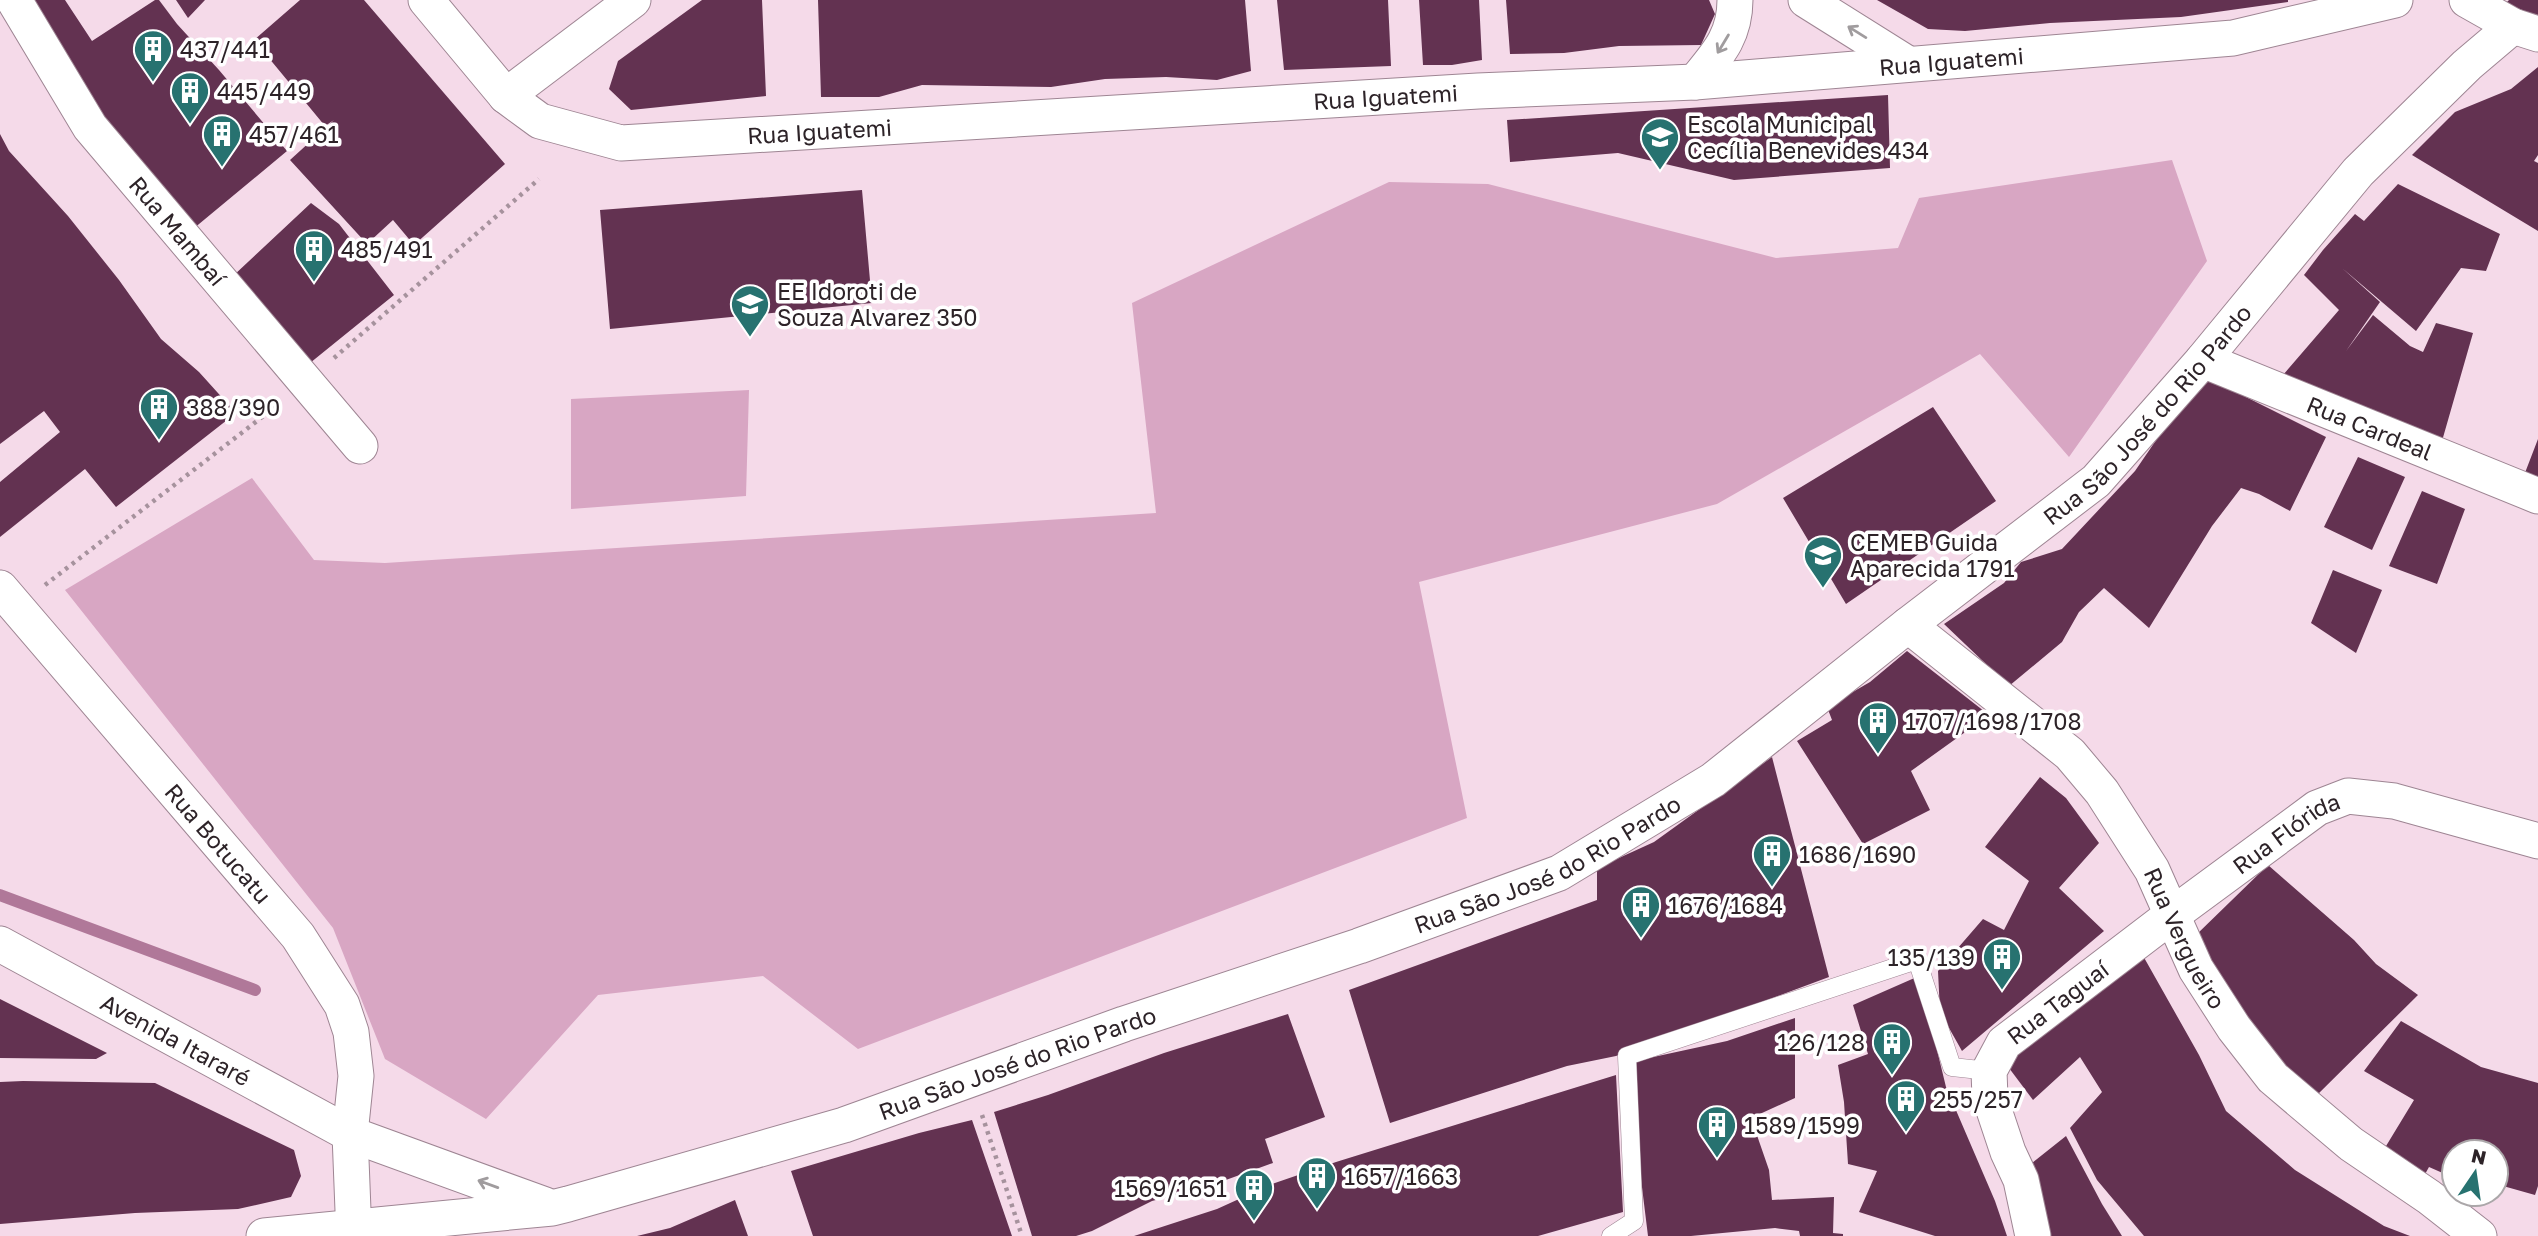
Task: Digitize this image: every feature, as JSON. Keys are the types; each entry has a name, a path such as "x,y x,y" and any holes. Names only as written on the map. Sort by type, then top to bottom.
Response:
{"street":[{"name":"Rua Mambaí","path":"14,0 90,127 360,446"},
{"name":"Rua Iguatemi","path":"426,0 506,96 540,121 621,144 1478,91 1695,82 2233,38 2395,0"},
{"path":"506,96 633,0"},
{"path":"1695,82 1727,43 1735,13 1735,0"},
{"path":"1806,0 1908,64"},
{"name":"Rua São José do Rio Pardo","path":"2467,0 2525,30"},
{"name":"Rua São José do Rio Pardo","path":"264,1236 354,1232 552,1208 844,1125 1124,1024 1359,946 1559,873 1713,780 1908,625 2096,481 2203,360 2358,172 2467,65 2525,30"},
{"name":"Rua Cardeal","path":"2203,360 2538,496"},
{"name":"Rua Botucatu","path":"8,598 298,936 342,1005 351,1032 356,1076 350,1134 354,1232"},
{"name":"Rua Vergueiro","path":"1908,625 2070,754 2102,792 2145,859 2196,969 2234,1028 2273,1078 2351,1144 2429,1197 2479,1236"},
{"name":"Rua Flórida","path":"2172,915 2317,808 2348,796 2394,801 2538,841"},
{"name":"Rua Taguaí","path":"1989,1071 2004,1043 2172,915"},
{"name":"Avenida Itararé","path":"0,944 350,1134 552,1208"},
{"path":"1989,1071 1990,1098 2008,1152 2021,1180 2033,1236"}],"lane":[{"path":"1611,1236 1634,1221 1627,1056 1917,960 1952,1067 1989,1071"}],"path":[{"path":"8,598 306,382 539,180"},
{"path":"981,1111 1022,1236"}],"shaded area":[{"path":"2172,160 2207,261 2069,457 1980,354 1717,504 1419,582 1467,818 858,1049 763,976 598,995 486,1119 385,1059 333,928 65,590 252,478 314,560 385,563 1156,513 1132,303 1389,182 1488,184 1776,258 1898,248 1919,198"},
{"path":"749,390 746,496 571,509 571,399"}],"building":[{"path":"28,0 65,0 92,41 159,0 287,151 193,229 87,96"},
{"path":"176,0 205,0 188,18"},
{"path":"300,0 364,0 505,164 414,245 393,220 367,244 290,160 334,120 325,126 254,40"},
{"path":"702,0 762,0 766,96 631,110 609,89 618,61"},
{"path":"818,0 1245,0 1251,71 1217,80 1166,77 1105,79 1051,87 922,85 879,97 821,97"},
{"path":"1277,0 1388,0 1391,66 1284,70"},
{"path":"1419,0 1479,0 1482,60 1452,65 1423,65"},
{"path":"1506,0 1709,0 1715,14 1701,45 1619,46 1564,53 1510,54"},
{"path":"1877,0 2288,2 2181,17 2050,23 1965,31 1928,29"},
{"path":"2538,0 2538,22 2507,2"},
{"path":"2538,67 2538,155 2534,161 2538,163 2538,231 2412,155 2455,112 2511,89"},
{"path":"1888,95 1890,168 1734,180 1618,153 1510,162 1507,120"},
{"path":"0,134 9,151 68,216 161,339 199,372 236,413 116,507 85,469 0,537 0,482 60,432 44,411 0,444"},
{"path":"2398,184 2500,234 2486,271 2461,268 2416,331 2342,268 2380,302 2346,351 2373,315 2410,346 2423,352 2436,323 2473,333 2442,441 2283,375 2339,310 2304,275 2355,214 2364,221"},
{"path":"862,190 872,303 610,329 600,210"},
{"path":"311,203 339,224 394,295 310,363 233,276"},
{"path":"2206,377 2326,437 2290,511 2259,494 2241,488 2212,526 2149,628 2104,588 2079,612 2062,642 2009,686 1944,624 2004,583 2021,562 2062,549 2135,471 2187,395"},
{"path":"1933,407 1996,501 1846,604 1783,498"},
{"path":"2538,439 2538,483 2523,478"},
{"path":"2358,457 2405,477 2372,550 2324,527"},
{"path":"2422,491 2465,509 2437,584 2389,566"},
{"path":"2333,570 2382,590 2356,653 2311,623"},
{"path":"1907,651 1989,715 1911,771 1930,810 1863,844 1797,741 1832,720 1827,707 1870,682"},
{"path":"1772,757 1829,977 1616,1056 1567,1066 1390,1123 1349,990 1597,900 1597,868 1654,842"},
{"path":"2040,777 2066,798 2099,843 2059,888 2104,931 1962,1051 1940,1012 1938,971 1983,919 2004,930 2029,881 1985,847"},
{"path":"2268,865 2354,940 2376,964 2418,995 2314,1098 2259,1039 2195,936"},
{"path":"2142,954 2199,1055 2226,1111 2295,1170 2384,1226 2410,1236 2144,1236 2097,1180 2070,1128 2102,1092 2080,1057 2033,1100 2003,1060"},
{"path":"1919,976 1946,1087 1995,1201 2007,1236 1935,1236 1859,1212 1877,1171 1848,1164 1844,1102 1838,1065 1868,1054 1853,1005"},
{"path":"0,999 107,1053 96,1059 0,1058"},
{"path":"1288,1014 1325,1117 1265,1139 1273,1163 1212,1185 1152,1201 1092,1231 1076,1236 1032,1236 994,1112 1164,1053"},
{"path":"1795,1018 1795,1098 1751,1118 1769,1170 1772,1200 1834,1197 1833,1233 1843,1236 1800,1236 1799,1231 1775,1228 1691,1236 1648,1236 1639,1163 1635,1061 1727,1041"},
{"path":"2401,1021 2481,1067 2538,1083 2538,1186 2535,1195 2510,1188 2510,1138 2440,1138 2440,1172 2429,1167 2424,1176 2383,1151 2414,1100 2364,1071"},
{"path":"1616,1075 1623,1212 1538,1236 1134,1236 1217,1209 1272,1184 1336,1162"},
{"path":"0,1082 155,1083 294,1150 301,1176 291,1197 238,1209 135,1213 0,1224"},
{"path":"972,1120 1012,1236 813,1236 791,1171"},
{"path":"2066,1136 2122,1236 2045,1236 2027,1167"},
{"path":"735,1200 748,1236 637,1236 670,1228"}],"waterway":[{"path":"0,895 255,990"}],"place":[{"name":"437/441","path":"153,83"},
{"name":"445/449","path":"190,125"},
{"name":"457/461","path":"222,168"},
{"name":"Escola Municipal Cecília Benevides 434","path":"1660,171"},
{"name":"485/491","path":"314,283"},
{"name":"EE Idoroti de Souza Alvarez 350","path":"750,338"},
{"name":"388/390","path":"159,441"},
{"name":"CEMEB Guida Aparecida 1791","path":"1823,589"},
{"name":"1707/1698/1708","path":"1878,755"},
{"name":"1686/1690","path":"1772,888"},
{"name":"1676/1684","path":"1641,939"},
{"name":"135/139","path":"2002,991"},
{"name":"126/128","path":"1892,1076"},
{"name":"255/257","path":"1906,1133"},
{"name":"1589/1599","path":"1717,1159"},
{"name":"1657/1663","path":"1317,1210"},
{"name":"1569/1651","path":"1254,1222"}]}
